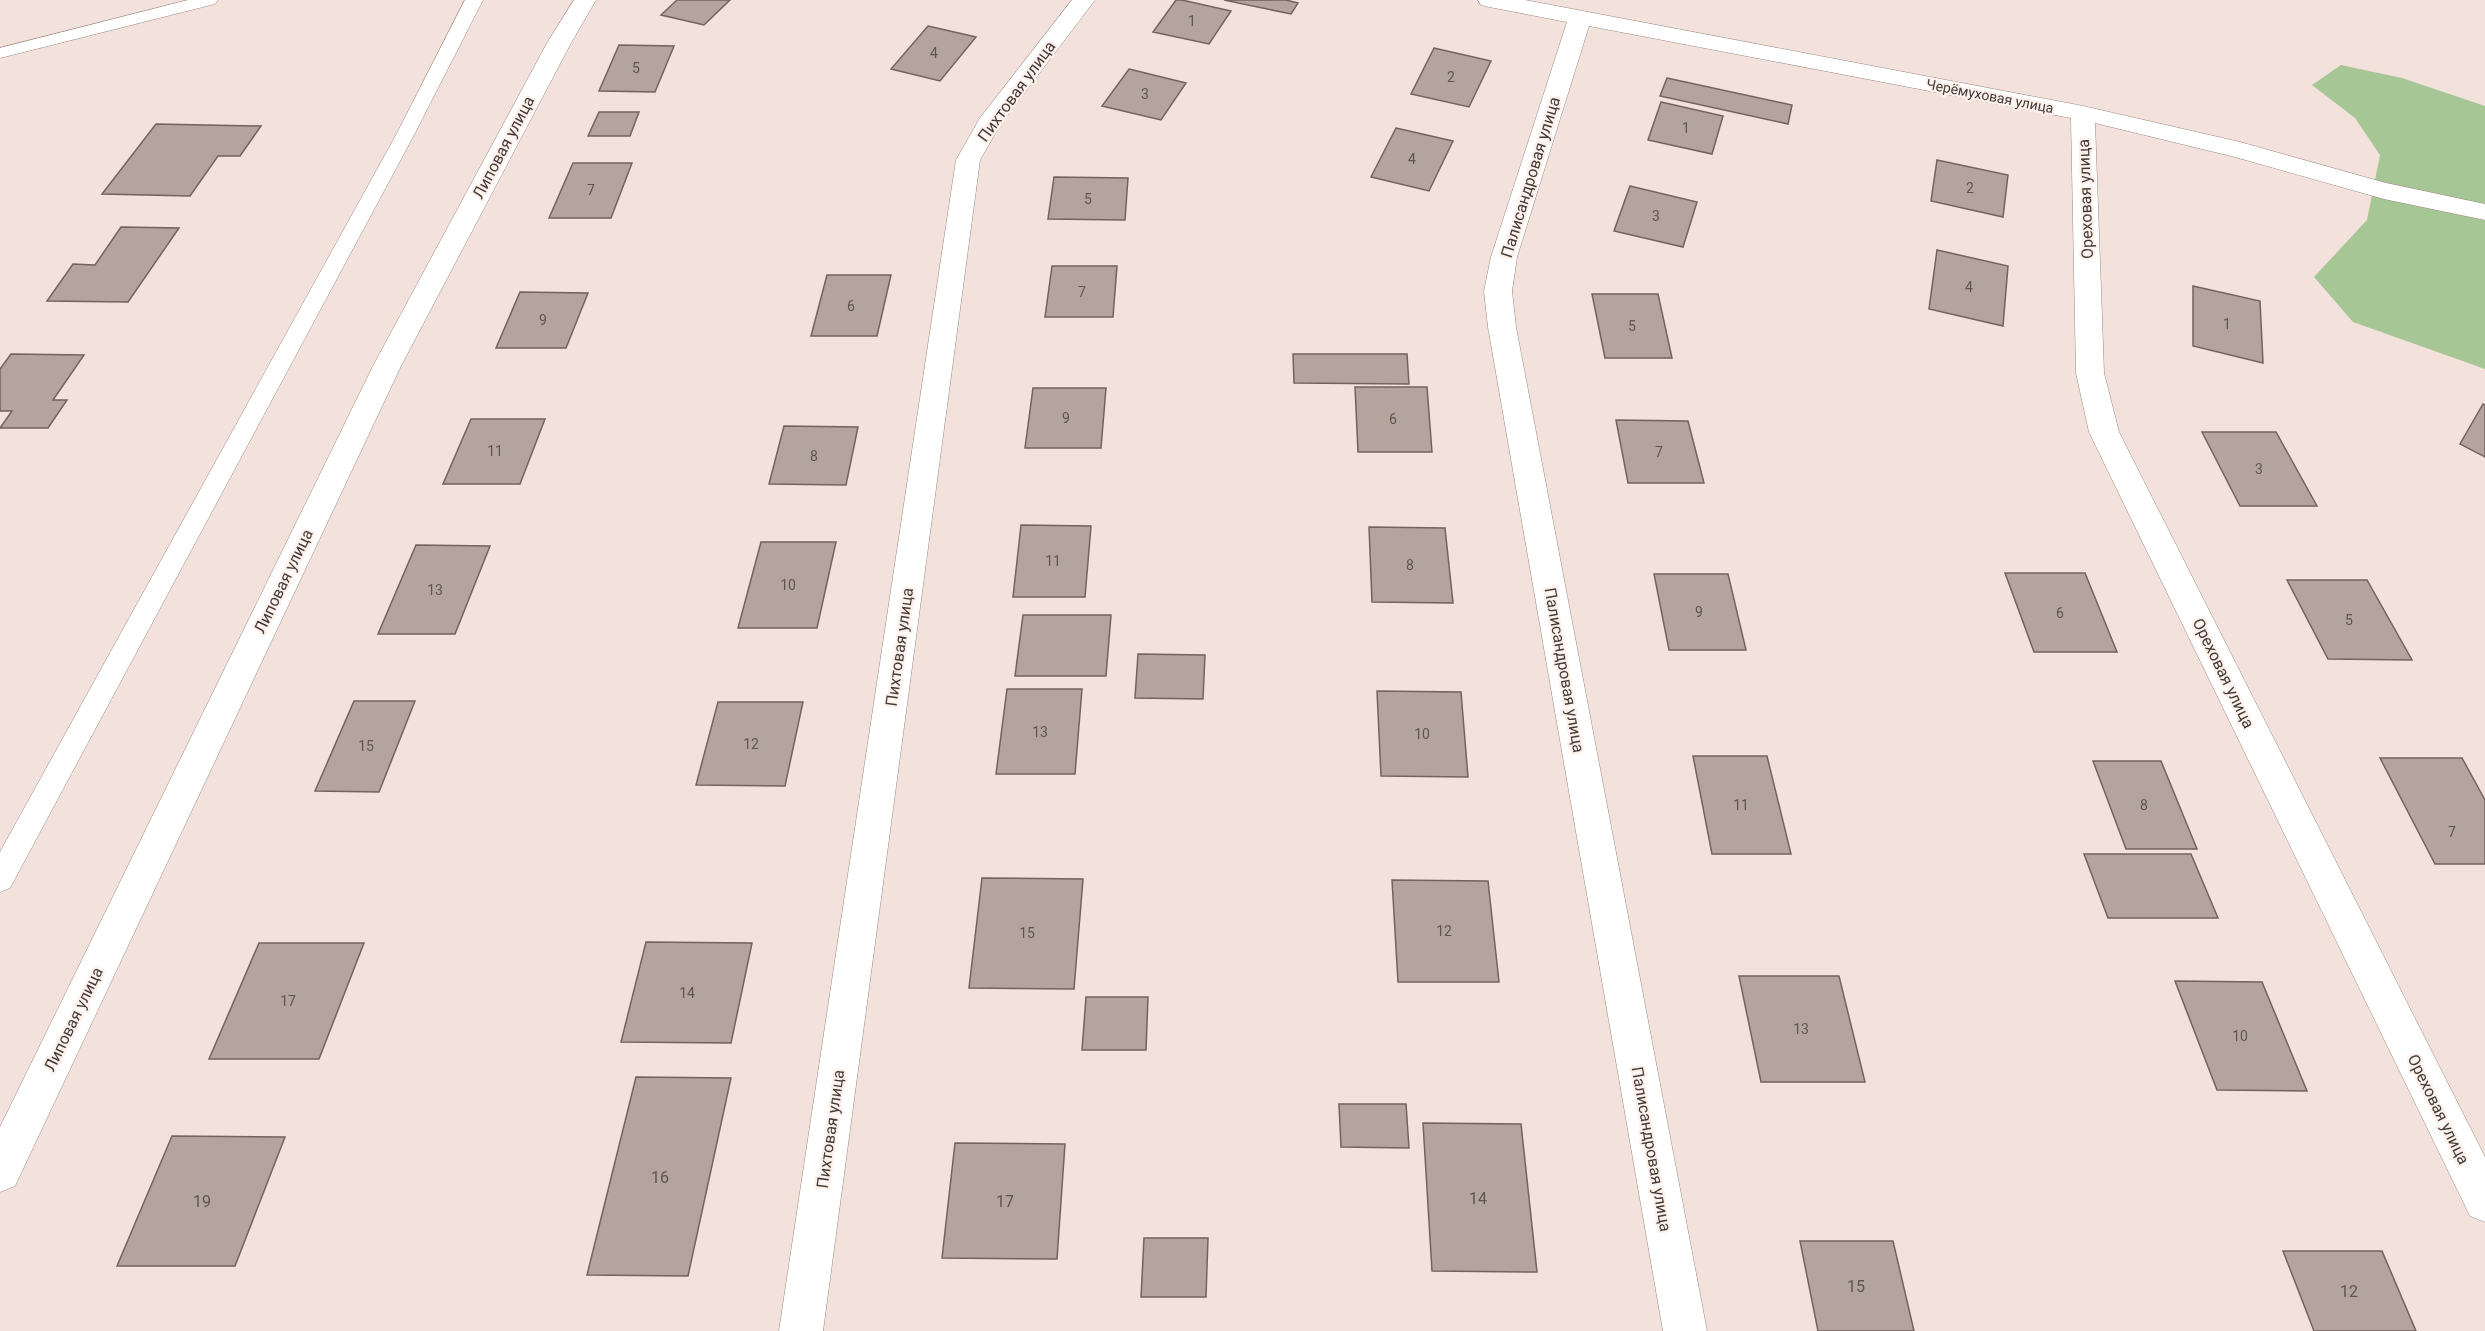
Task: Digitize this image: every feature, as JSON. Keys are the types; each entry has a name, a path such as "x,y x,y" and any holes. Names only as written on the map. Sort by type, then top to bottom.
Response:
{"street":[{"name":"Липовая улица","path":"0,1171 387,366 559,43 585,0"},
{"name":"Пихтовая улица","path":"801,1331 968,160 988,123 1084,0"},
{"name":"Черёмуховая улица","path":"1490,0 2083,114 2240,150 2384,191 2485,212"},
{"name":"Палисандровая улица","path":"1580,17 1504,257 1498,291 1504,339 1685,1331"},
{"name":"Ореховая улица","path":"2083,114 2090,373 2104,432 2485,1201"}],"lane":[{"path":"0,53 209,0"},
{"path":"0,879 405,135 474,0"}],"green space":[{"path":"2341,65 2402,78 2485,106 2485,369 2353,322 2314,277 2367,220 2380,155 2355,118 2312,85"}],"building":[{"path":"677,0 730,0 704,25 661,15"},
{"path":"1176,0 1231,11 1209,44 1153,32"},
{"path":"1224,0 1286,0 1298,3 1291,14"},
{"path":"928,26 976,37 940,81 891,69"},
{"path":"619,45 674,46 655,92 599,91"},
{"path":"1434,48 1491,61 1469,107 1411,94"},
{"path":"1129,69 1186,83 1161,120 1102,106"},
{"path":"1667,78 1792,105 1788,124 1660,96"},
{"path":"1661,102 1723,116 1712,154 1648,140"},
{"path":"599,112 639,112 630,136 588,136"},
{"path":"156,124 261,126 240,156 218,156 190,196 102,194"},
{"path":"1396,128 1453,141 1429,191 1371,177"},
{"path":"1937,160 2008,175 2003,217 1931,201"},
{"path":"573,163 632,163 611,218 549,218"},
{"path":"1054,177 1128,178 1125,220 1048,219"},
{"path":"1630,186 1697,202 1683,247 1614,231"},
{"path":"121,227 179,228 128,302 47,301 73,264 95,265"},
{"path":"1937,250 2008,266 2003,326 1929,309"},
{"path":"1052,266 1117,266 1113,317 1045,317"},
{"path":"827,275 891,275 877,336 811,336"},
{"path":"2193,286 2260,301 2263,363 2193,346"},
{"path":"520,292 588,293 566,348 496,348"},
{"path":"1592,294 1658,294 1672,358 1605,358"},
{"path":"11,354 84,355 53,400 67,400 48,428 0,428 12,411 0,411 0,369"},
{"path":"1293,354 1407,354 1409,384 1294,383"},
{"path":"1355,387 1427,387 1432,452 1358,452"},
{"path":"1033,388 1106,388 1101,448 1025,448"},
{"path":"2483,404 2485,405 2485,457 2460,444"},
{"path":"471,419 545,419 520,484 443,484"},
{"path":"1616,420 1688,421 1704,483 1628,483"},
{"path":"784,426 858,427 846,485 769,484"},
{"path":"2202,432 2276,432 2317,506 2240,506"},
{"path":"1021,525 1091,526 1085,597 1013,597"},
{"path":"1369,527 1445,528 1453,603 1372,602"},
{"path":"761,542 836,542 817,628 738,628"},
{"path":"416,545 490,546 455,634 378,634"},
{"path":"2005,573 2085,573 2117,652 2034,652"},
{"path":"1654,574 1728,574 1746,650 1669,650"},
{"path":"2287,580 2367,580 2412,660 2328,659"},
{"path":"1023,615 1111,615 1106,676 1015,676"},
{"path":"1138,654 1205,655 1203,699 1135,698"},
{"path":"1007,689 1082,689 1075,774 996,774"},
{"path":"1377,691 1461,692 1468,777 1381,776"},
{"path":"354,701 415,701 379,792 315,791"},
{"path":"718,702 803,702 785,786 696,785"},
{"path":"1693,756 1767,756 1791,854 1712,854"},
{"path":"2380,758 2462,758 2485,800 2485,864 2435,864"},
{"path":"2093,761 2161,761 2197,849 2126,849"},
{"path":"2084,854 2191,854 2218,918 2108,918"},
{"path":"982,878 1083,879 1074,989 969,988"},
{"path":"1392,880 1488,881 1499,982 1398,982"},
{"path":"646,942 752,943 731,1043 621,1042"},
{"path":"259,943 364,943 319,1059 209,1059"},
{"path":"1739,976 1839,976 1865,1082 1761,1082"},
{"path":"2175,981 2262,982 2307,1091 2217,1090"},
{"path":"1086,997 1148,997 1146,1050 1082,1050"},
{"path":"636,1077 731,1078 688,1276 587,1275"},
{"path":"1339,1104 1406,1104 1409,1148 1341,1147"},
{"path":"1423,1123 1521,1124 1537,1272 1432,1271"},
{"path":"172,1136 285,1137 235,1266 117,1266"},
{"path":"955,1143 1065,1144 1057,1259 942,1258"},
{"path":"1144,1238 1208,1238 1206,1297 1141,1297"},
{"path":"1800,1241 1893,1241 1914,1331 1818,1331"},
{"path":"2283,1251 2382,1251 2416,1331 2314,1331"}]}
